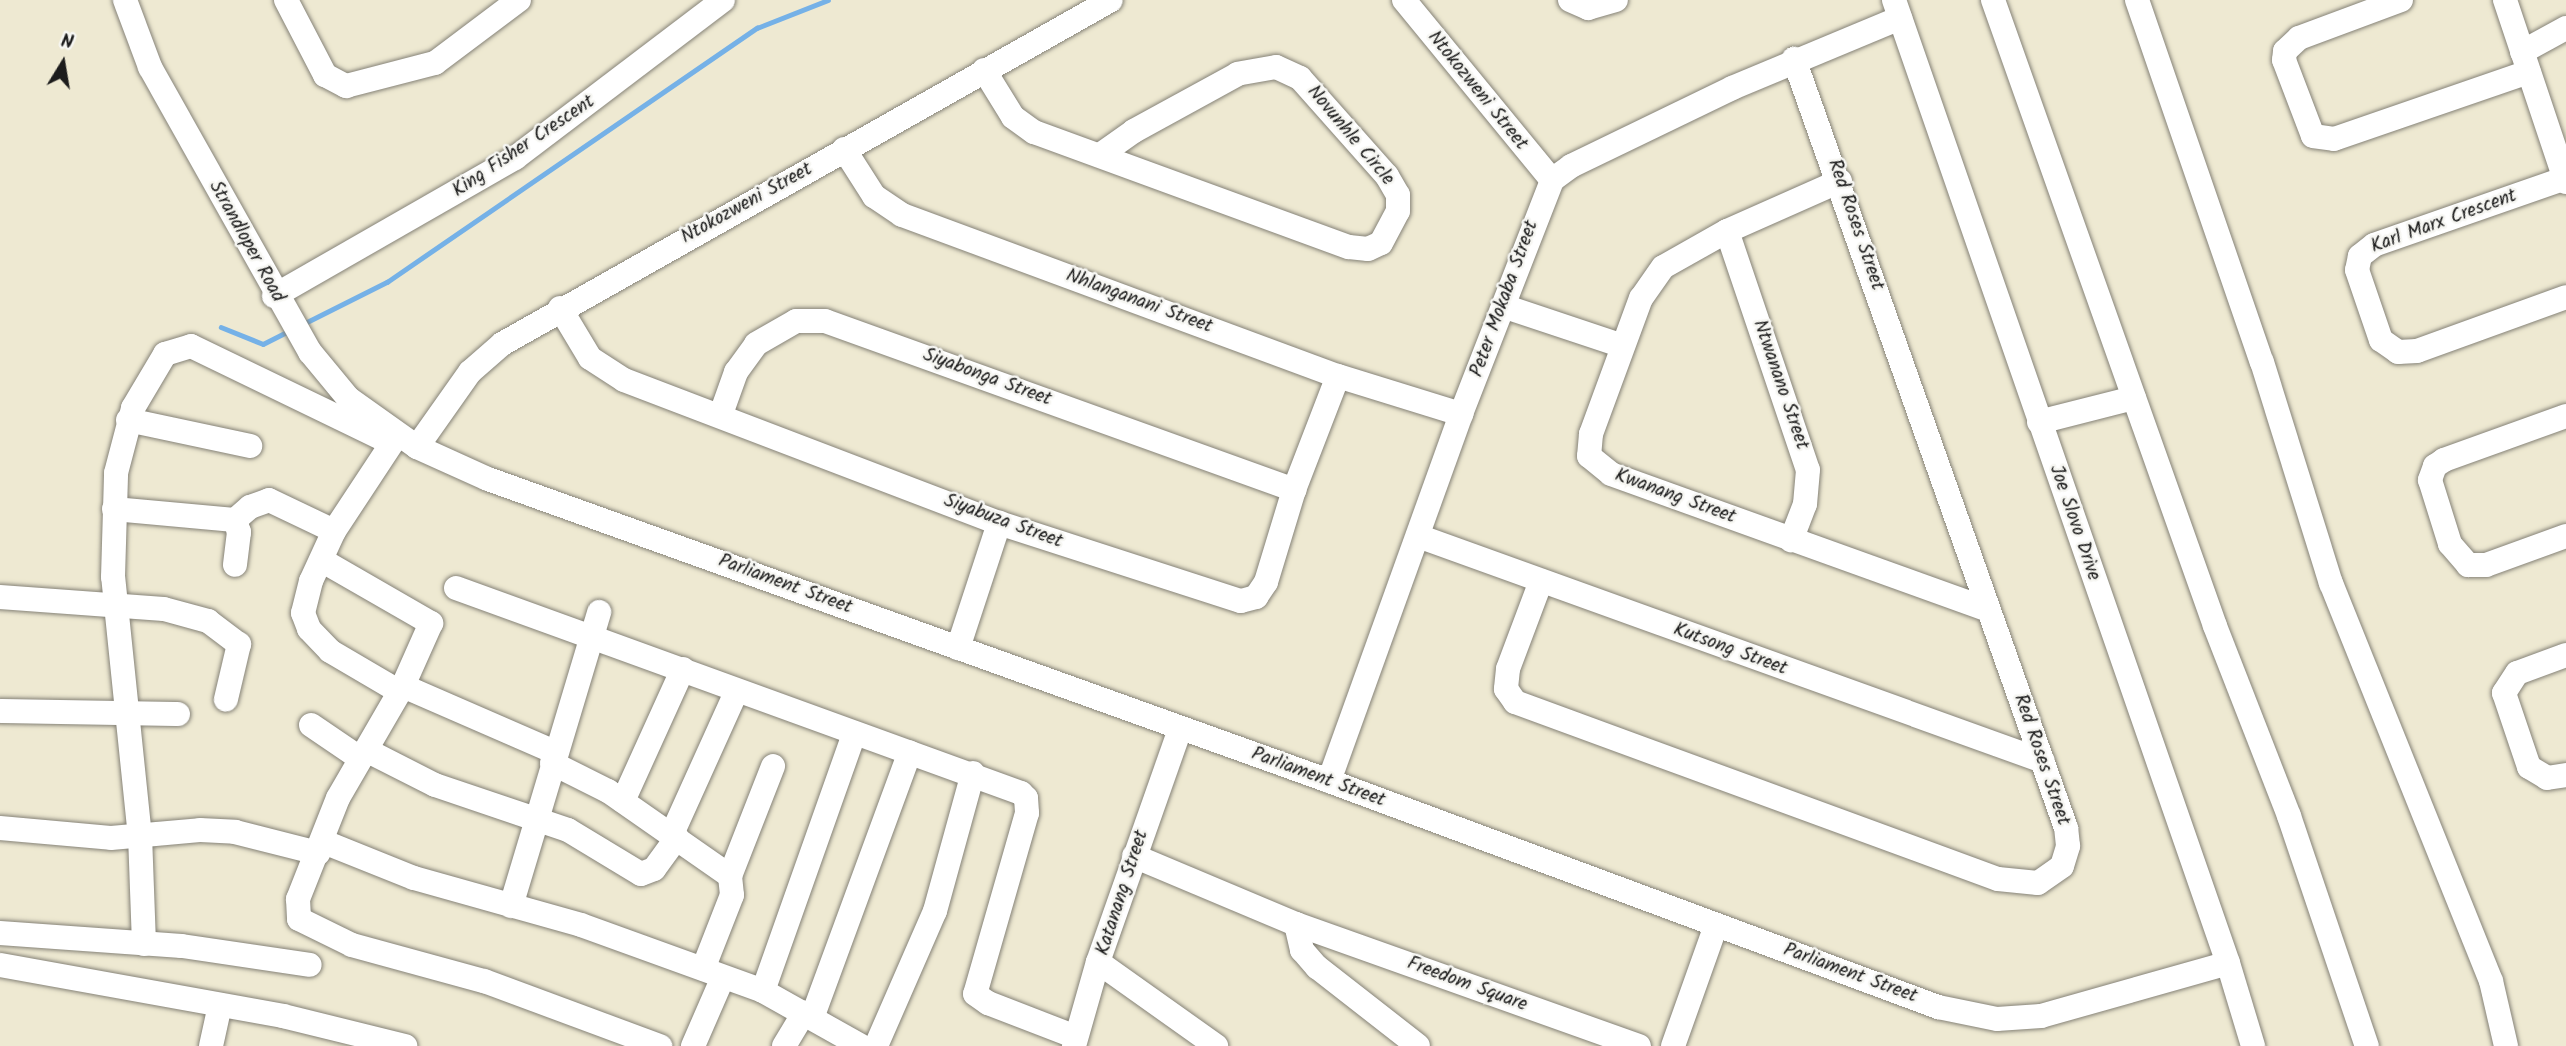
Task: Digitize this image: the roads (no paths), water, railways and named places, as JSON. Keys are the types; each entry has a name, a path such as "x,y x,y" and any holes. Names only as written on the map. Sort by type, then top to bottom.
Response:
{"street":[{"name":"Strandloper Road","path":"125,0 150,67 274,296 332,381 402,442"},
{"path":"286,0 325,75 346,86 435,63 519,0"},
{"name":"King Fisher Crescent","path":"274,296 515,158 723,0"},
{"name":"Ntokozweni Street","path":"730,876 623,801 553,757 401,689 330,651 309,629 304,605 334,531 402,442 478,363 559,308 1111,0"},
{"name":"Ntokozweni Street","path":"1404,0 1552,180"},
{"path":"1570,0 1588,8 1616,0"},
{"path":"1993,0 2134,398 2290,816 2367,1046"},
{"path":"2137,0 2262,362 2331,583 2491,981 2506,1046"},
{"path":"2401,0 2299,38 2285,51 2284,60 2313,136 2334,139 2525,62 2566,28"},
{"path":"2505,0 2566,180"},
{"path":"1552,180 1584,159 1897,9"},
{"name":"Joe Slovo Drive","path":"1897,9 2228,963 2253,1046"},
{"name":"Red Roses Street","path":"1541,581 1508,669 1508,696 1732,784 2025,885 2056,873 2068,846 2043,761 1840,181 1794,60"},
{"name":"Novunhle Circle","path":"984,70 1018,122 1100,155 1359,249 1381,243 1391,230 1400,203 1387,176 1308,87 1293,73 1276,67 1238,74 1134,131 1100,155"},
{"name":"Nhlanganani Street","path":"844,149 874,196 902,215 1338,376 1461,414"},
{"name":"Peter Mokaba Street","path":"1329,781 1461,414 1552,180"},
{"name":"Karl Marx Crescent","path":"2566,180 2374,244 2360,256 2357,270 2381,340 2398,352 2417,351 2566,297"},
{"name":"Kwanang Street","path":"1840,181 1727,231 1663,267 1641,298 1589,441 1589,456 1595,465 1791,540 1988,610"},
{"name":"Ntwanano Street","path":"1727,231 1808,470 1808,492 1791,540"},
{"path":"1503,306 1623,346"},
{"name":"Siyabuza Street","path":"559,308 590,358 606,370 999,523 1241,601 1262,592 1294,490 1338,376"},
{"name":"Siyabonga Street","path":"721,414 736,373 756,344 796,321 825,321 1294,490"},
{"name":"Parliament Street","path":"128,420 165,354 183,345 207,352 488,479 1329,781 1938,1007 1997,1019 2069,1010 2228,963"},
{"path":"2039,422 2134,398"},
{"path":"2566,416 2444,460 2435,466 2430,480 2450,544 2468,565 2486,565 2566,536"},
{"path":"144,944 140,837 124,715 115,606 116,473 128,420 250,446"},
{"path":"114,509 235,520 250,507 269,500 334,531"},
{"path":"235,520 239,533 235,565"},
{"path":"958,648 999,523"},
{"name":"Kutsong Street","path":"1418,536 2043,761"},
{"path":"323,561 431,623 401,689 338,798 321,848 296,907 296,914 306,926 373,952 519,992 660,1046"},
{"path":"456,588 595,623 736,692 973,773 1021,793 1028,805 975,994 988,1003 1075,1041 1098,962"},
{"path":"0,597 181,611 235,638 239,651 226,699"},
{"path":"511,906 553,757 595,623"},
{"path":"2566,654 2517,673 2504,694 2529,767 2547,778 2566,775"},
{"path":"623,801 683,668"},
{"path":"311,725 364,754 435,785 580,835 641,874 654,869 675,836 736,692"},
{"path":"0,711 178,714"},
{"name":"Katanang Street","path":"1181,729 1098,962 1216,1046"},
{"path":"763,991 854,734"},
{"path":"784,1046 808,1015 910,752"},
{"path":"693,1046 732,895 730,876 773,766"},
{"path":"876,1046 936,911 973,773"},
{"path":"0,828 79,837 140,837 178,831 235,832 321,848 414,878 581,925 763,991 861,1046"},
{"name":"Freedom Square","path":"1134,856 1296,924 1639,1046"},
{"path":"1296,924 1303,950 1317,967 1418,1046"},
{"path":"1673,1046 1716,925"},
{"path":"0,933 144,944 310,965"},
{"path":"0,965 220,1005 405,1046"},
{"path":"211,1046 220,1005"}],"waterway":[{"path":"305,323 387,282 757,28 828,0"},
{"path":"221,327 263,344 291,330"}]}
